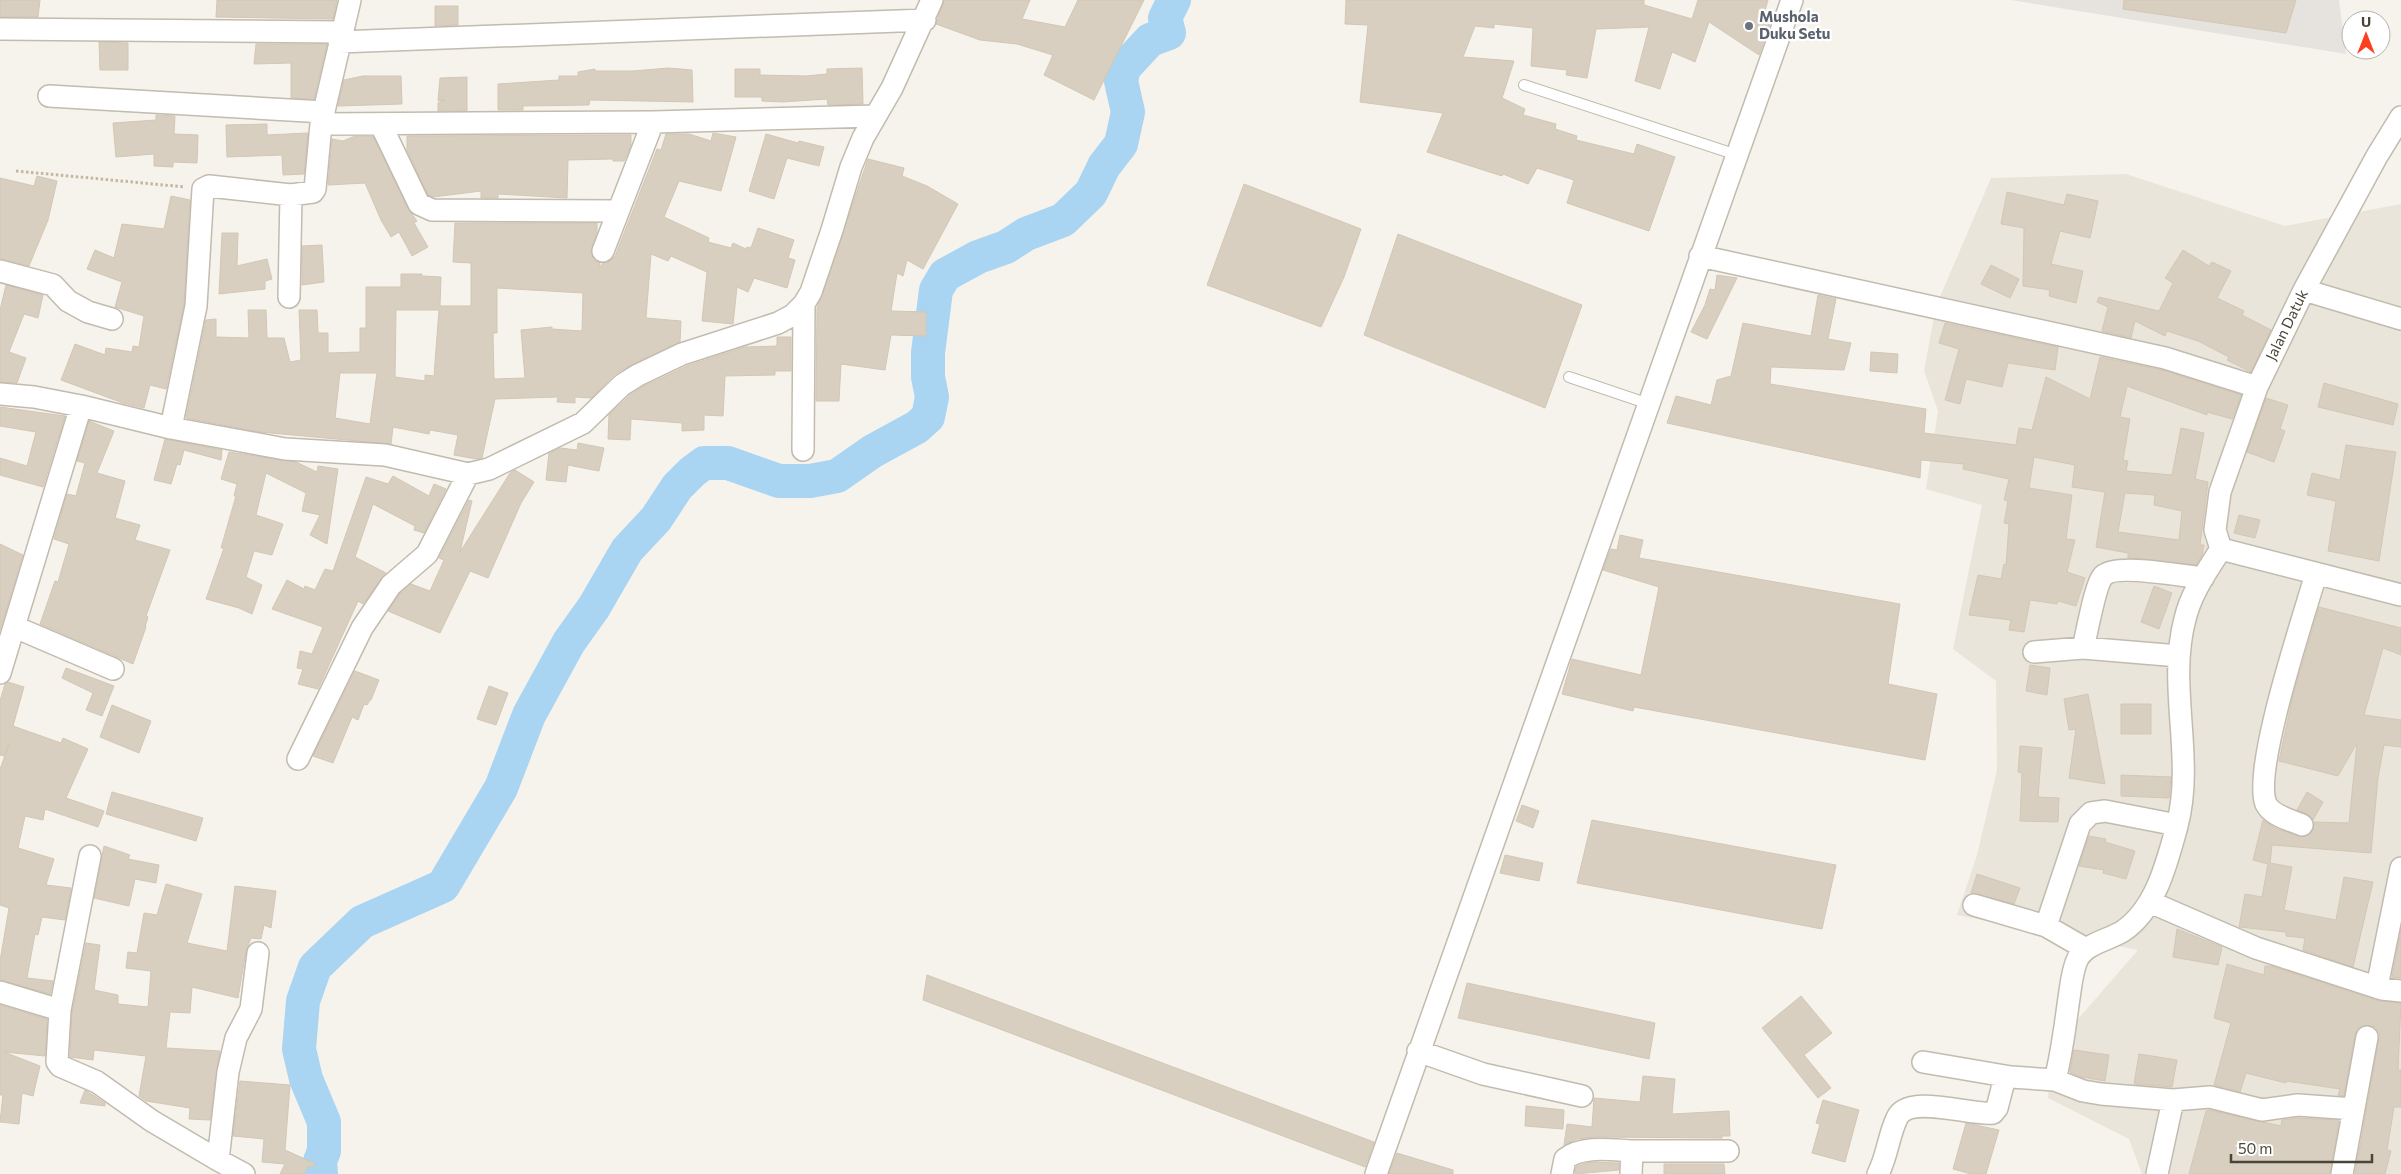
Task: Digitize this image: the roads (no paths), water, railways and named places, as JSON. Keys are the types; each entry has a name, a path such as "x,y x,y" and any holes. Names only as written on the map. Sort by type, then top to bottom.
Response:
{"street":[{"path":"171,428 196,306 203,189 209,186 291,195 312,192 315,189 322,118 350,0"},
{"path":"0,394 34,397 82,406 171,428 285,449 385,455 468,474 489,469 583,423 622,386 638,374 682,354 778,323 793,315 804,304 811,292 851,167 875,116 892,88 932,0"},
{"path":"1376,1174 1792,0"},
{"path":"0,29 340,37 924,20"},
{"path":"49,96 322,118 381,125 653,122 875,116"},
{"name":"Jalan Datuk","path":"2221,549 2215,530 2220,492 2257,387 2304,290 2377,156 2401,117"},
{"path":"603,251 653,122"},
{"path":"381,125 419,204 424,208 432,210 618,210"},
{"path":"289,297 288,269 291,195"},
{"path":"1700,256 2164,358 2257,387"},
{"path":"0,271 53,285 68,301 88,312 112,319"},
{"path":"2304,290 2335,301 2401,319"},
{"path":"803,450 804,304"},
{"path":"0,673 82,406"},
{"path":"298,759 362,628 391,585 427,554 468,474"},
{"path":"2055,1080 2073,974 2079,956 2086,949 2126,928 2150,902 2177,826 2183,797 2184,771 2179,656 2184,620 2190,602 2202,578 2221,549 2401,595"},
{"path":"2084,648 2096,591 2102,577 2112,570 2148,571 2202,578"},
{"path":"2302,825 2272,812 2266,804 2264,786 2266,749 2311,573"},
{"path":"15,626 113,669"},
{"path":"2034,652 2084,648 2179,656"},
{"path":"2046,926 2080,824 2091,813 2105,811 2177,826"},
{"path":"90,856 60,1010 56,1058 60,1066 97,1082 152,1122 244,1174"},
{"path":"2376,987 2401,868"},
{"path":"2150,902 2256,948 2376,987 2401,991"},
{"path":"1974,905 2046,926 2086,949"},
{"path":"218,1160 228,1072 236,1038 251,1010 258,953"},
{"path":"0,992 60,1010"},
{"path":"2342,1174 2366,1037"},
{"path":"1418,1051 1483,1074 1582,1096"},
{"path":"1923,1062 2011,1077 2055,1080 2084,1091 2101,1094 2173,1100 2210,1097 2262,1110 2298,1105 2354,1109"},
{"path":"1878,1174 1888,1154 1897,1116 1907,1108 1936,1107 1975,1113 1993,1113 1997,1108 2004,1081 2011,1077"},
{"path":"2157,1174 2173,1100"},
{"path":"1562,1174 1565,1159 1569,1155 1603,1149 1632,1151 1728,1151"},
{"path":"1631,1174 1632,1151"}],"lane":[{"path":"1524,85 1737,155"},
{"path":"1569,377 1649,404"}],"waterway":[{"path":"321,1174 320,1161 324,1151 324,1122 306,1079 299,1049 303,1001 315,967 362,922 443,886 501,788 529,715 569,642 594,607 627,550 656,519 677,487 692,472 704,463 728,463 779,481 810,481 837,476 873,451 917,427 928,417 932,397 928,377 928,353 936,290 945,275 978,257 1006,247 1026,234 1063,220 1091,193 1104,166 1121,144 1128,112 1121,81 1124,68 1150,40 1169,33 1165,18 1174,0"}],"place":[{"name":"Mushola Duku Setu","path":"1749,26"}]}
